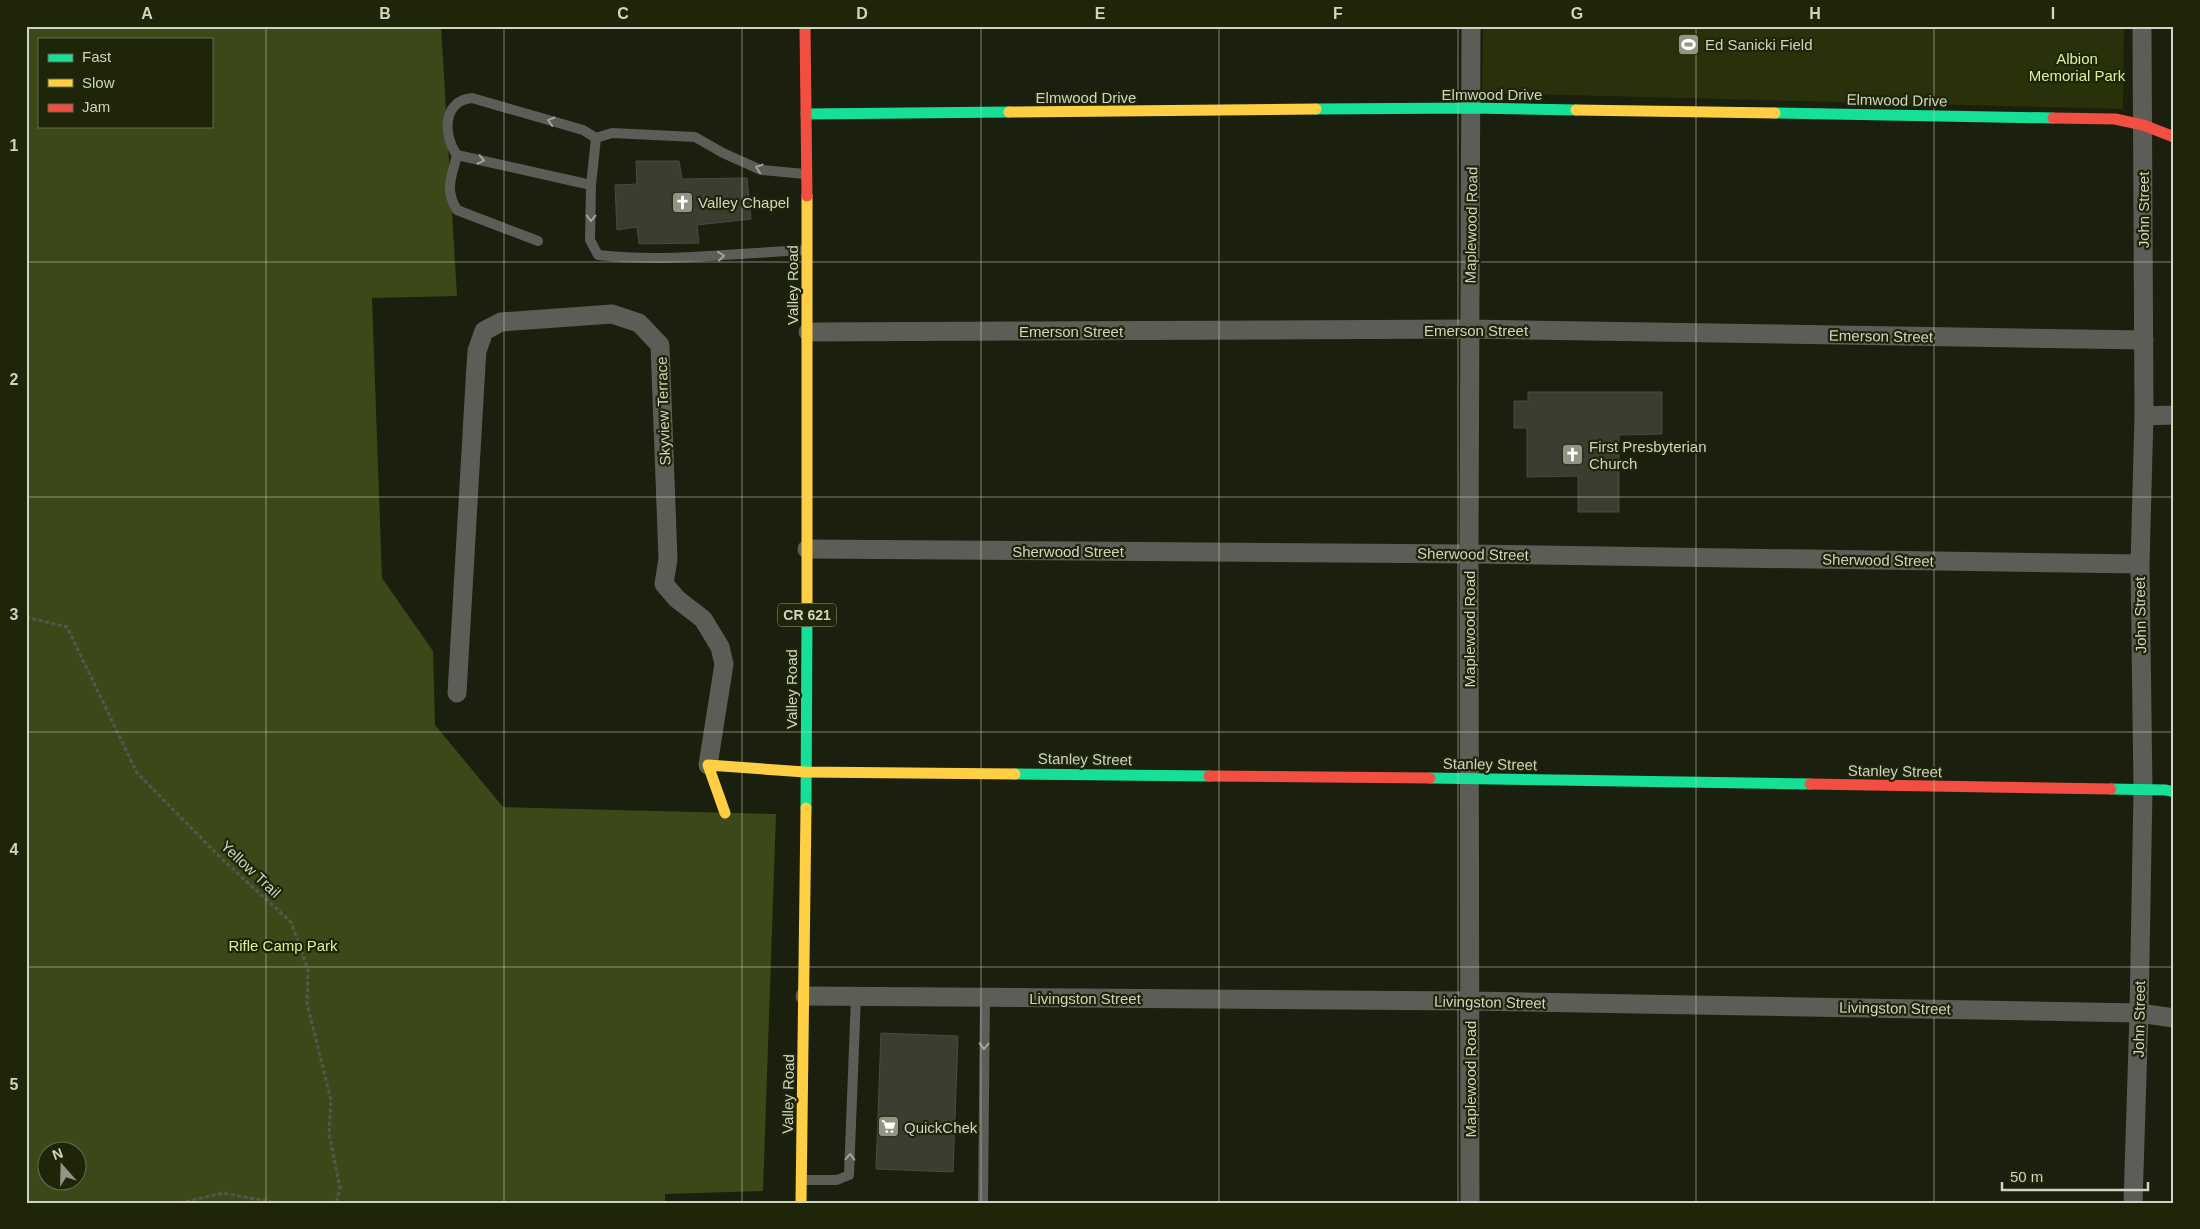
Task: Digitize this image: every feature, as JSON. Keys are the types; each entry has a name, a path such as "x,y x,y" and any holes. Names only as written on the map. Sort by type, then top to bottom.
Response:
{"street":[{"name":"Valley Road","path":"802,1203 805,996 808,332 805,26"},
{"name":"Maplewood Road","path":"1470,1203 1469,329 1472,26"},
{"name":"John Street","path":"2134,1203 2140,1013 2143,790 2140,564 2144,416 2142,26"},
{"name":"Elmwood Drive","path":"806,114 1472,108 2115,119 2174,137"},
{"name":"Skyview Terrace","path":"457,693 477,351 484,331 501,322 612,314 639,323 660,345 668,559 664,584 677,599 703,619 720,647 724,664 708,765 725,813"},
{"name":"Emerson Street","path":"808,332 1469,329 2144,340"},
{"path":"2144,416 2174,415"},
{"name":"Sherwood Street","path":"807,549 1469,554 2140,564"},
{"path":"708,765 805,772"},
{"name":"Stanley Street","path":"805,772 1470,778 2166,790 2174,792"},
{"name":"Livingston Street","path":"805,996 1470,1001 2140,1013 2174,1018"}],"lane":[{"path":"591,185 457,155 451,146 448,115 455,104 461,99 472,98 583,130 596,138 612,133 695,138 761,170 799,175 807,174"},
{"path":"596,138 591,185 590,240 598,255 626,258 710,257 807,250"},
{"path":"457,155 449,188 451,200 457,210 538,241"},
{"path":"802,1180 837,1180 849,1175 856,996"},
{"path":"983,1203 985,997"}],"path":[{"name":"Yellow Trail","path":"26,617 67,628 137,773 223,860 292,922 308,970 307,1003 331,1100 329,1133 340,1188 336,1203"},
{"path":"180,1203 224,1193 277,1203"}],"green space":[{"name":"Rifle Camp Park","path":"26,26 441,26 457,296 372,298 382,578 433,651 435,725 503,807 776,814 763,1191 665,1194 665,1203 26,1203"},
{"name":"Albion Memorial Park","path":"1483,26 2124,26 2123,109 1482,93"}],"building":[{"name":"Valley Chapel","path":"636,161 679,161 682,179 747,178 751,219 697,225 699,243 639,244 637,227 617,230 615,185 637,184"},
{"name":"First Presbyterian Church","path":"1528,392 1662,392 1662,434 1619,435 1619,512 1578,512 1578,476 1527,477 1527,428 1514,428 1514,401 1528,401"},
{"path":"881,1033 958,1036 953,1172 876,1169"}],"traffic: fast":[{"path":"1316,109 1472,108 1576,110"},
{"path":"806,114 1009,112"},
{"path":"1775,113 2053,118"},
{"path":"806,808 807,618"},
{"path":"1015,774 1209,776"},
{"path":"1430,778 1810,784"},
{"path":"2111,789 2166,790 2174,792"}],"traffic: slow":[{"path":"1009,112 1316,109"},
{"path":"1576,110 1775,113"},
{"path":"807,196 807,618"},
{"path":"725,813 708,765 805,772 1015,774"},
{"path":"801,1203 806,808"}],"traffic: jam":[{"path":"805,26 807,196"},
{"path":"2053,118 2115,119 2143,125 2174,137"},
{"path":"1209,776 1430,778"},
{"path":"1810,784 2111,789"}],"place":[{"name":"Ed Sanicki Field","path":"1689,44"},
{"name":"Valley Chapel","path":"682,202"},
{"name":"First Presbyterian Church","path":"1573,455"},
{"name":"QuickChek","path":"888,1127"}]}
